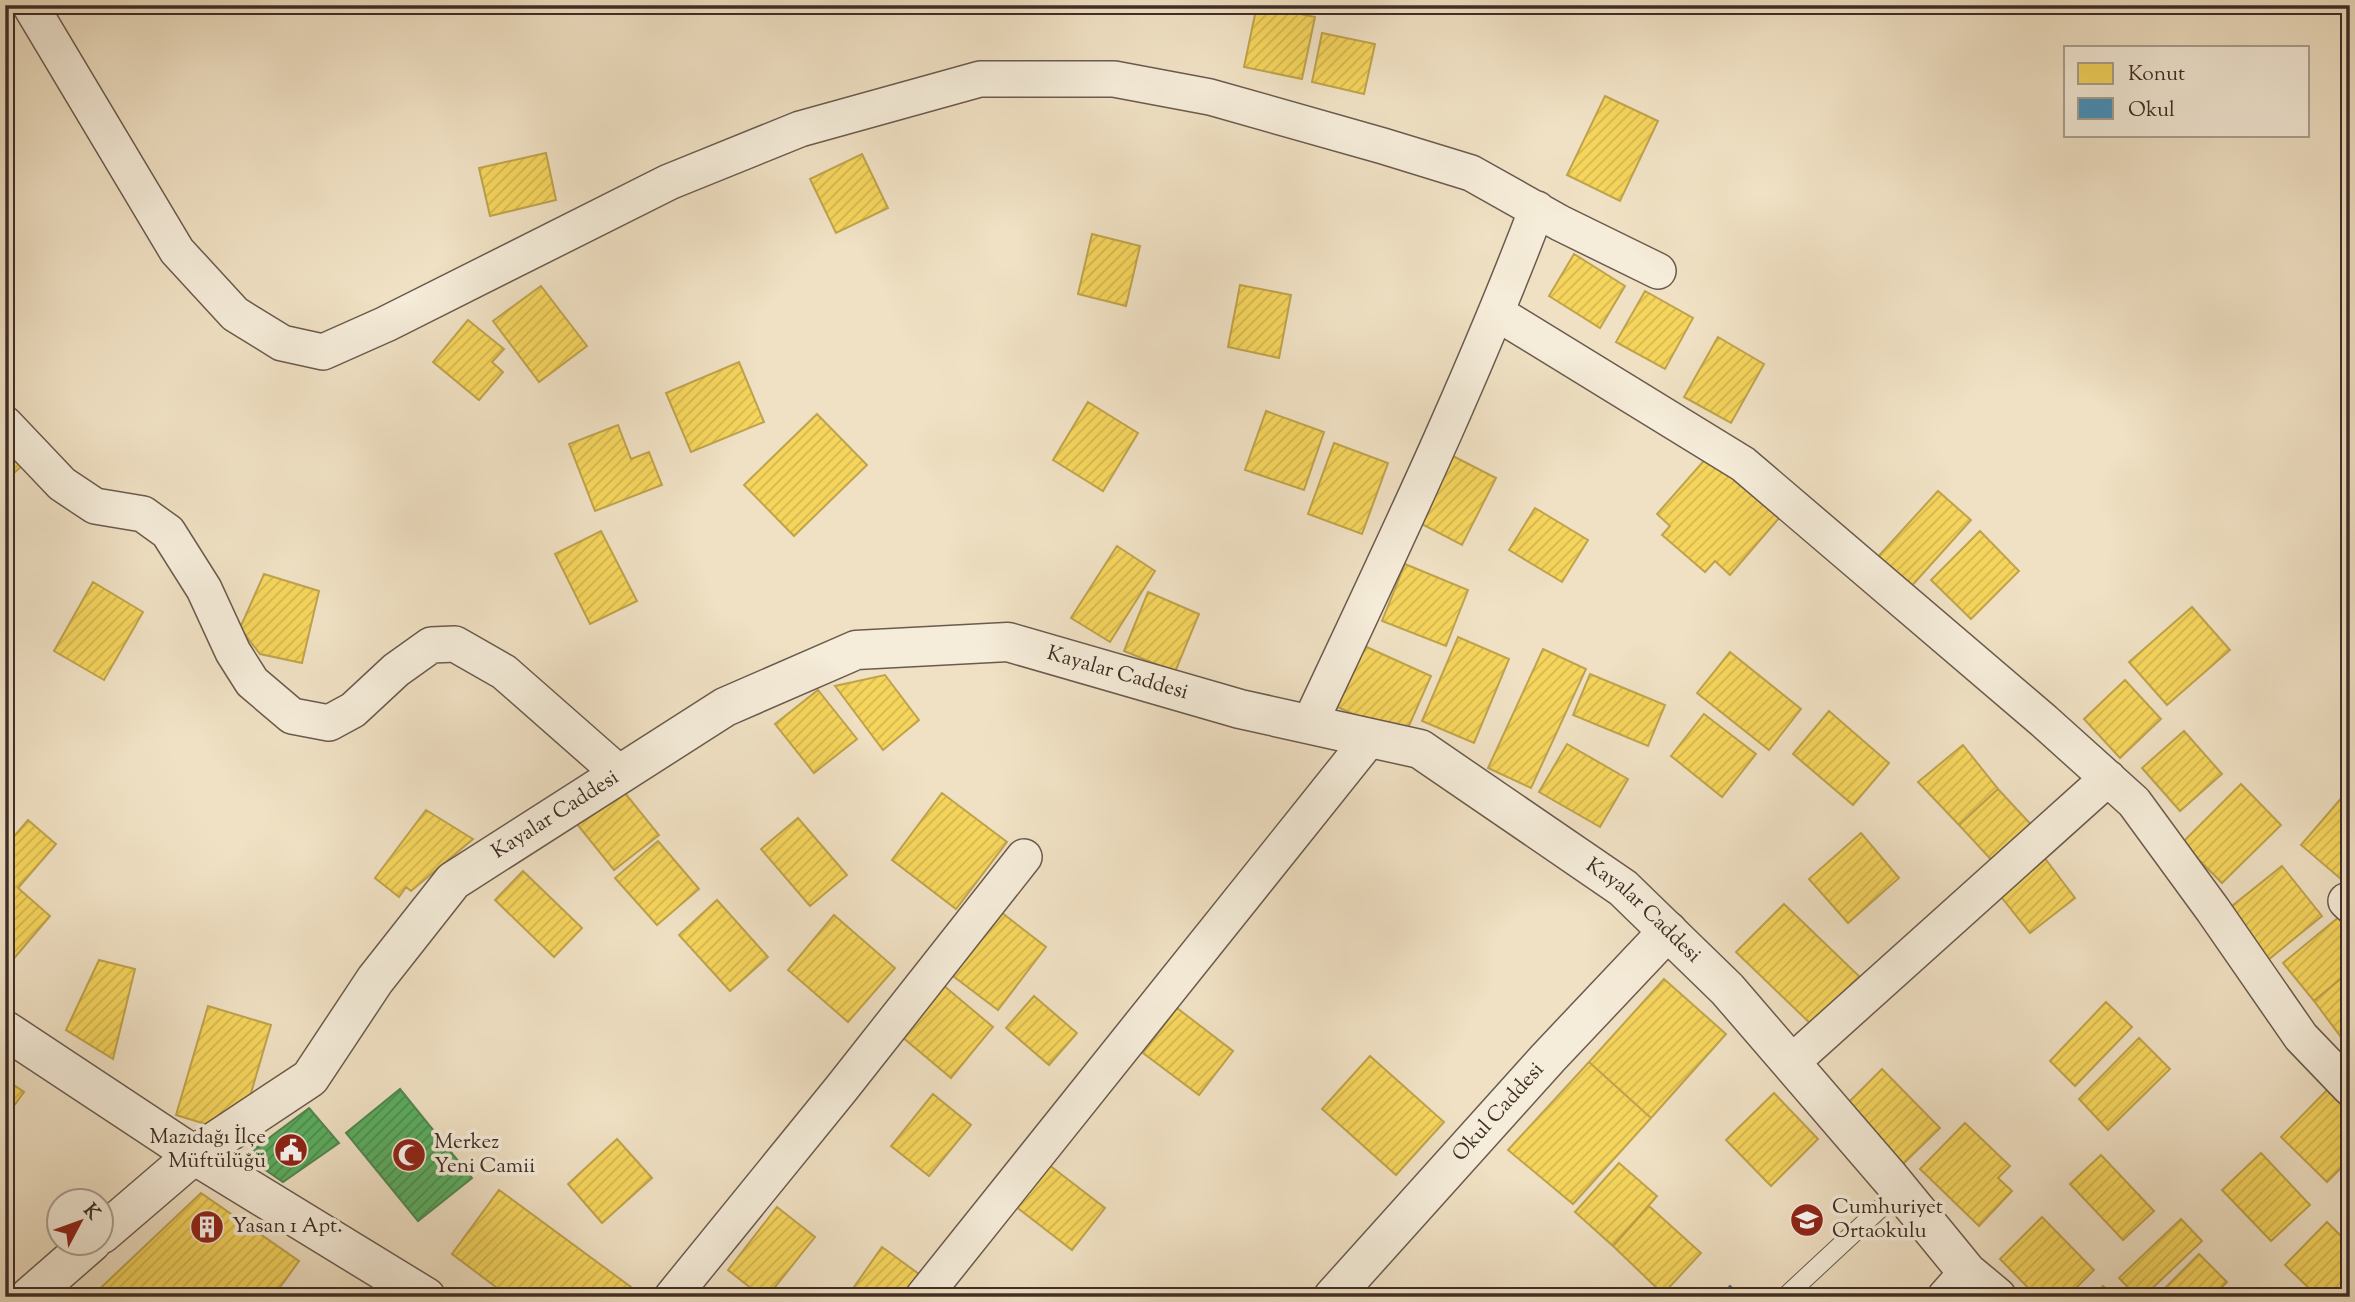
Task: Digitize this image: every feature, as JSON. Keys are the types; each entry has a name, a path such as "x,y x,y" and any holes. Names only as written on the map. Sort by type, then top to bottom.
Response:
{"street":[{"path":"30,5 177,251 235,314 282,343 323,352 386,324 669,183 800,129 980,79 1114,79 1210,97 1471,173 1560,223 1658,271"},
{"path":"1308,725 1362,614 1497,313 1537,209"},
{"path":"1497,313 1744,464 2108,778 2134,802 2213,909 2301,1037 2350,1088"},
{"path":"5,424 62,484 95,506 143,514 168,532 204,589 233,652 253,682 292,716 329,723 353,710 396,670 431,645 455,644 504,671 620,774"},
{"name":"Kayalar Caddesi","path":"116,1222 194,1155 310,1078 375,980 453,881 724,707 856,650 1008,642 1240,709 1420,749 1623,888 1727,989 1900,1190 1956,1284 1997,1297"},
{"path":"923,1297 1370,738"},
{"path":"1791,1063 2108,778"},
{"path":"672,1297 1024,857"},
{"name":"Okul Caddesi","path":"1333,1297 1548,1058 1668,931"},
{"path":"5,1030 194,1155 426,1297"},
{"path":"29,1297 76,1256"}],"lane":[{"path":"1786,1296 1900,1190"}],"building: Konut":[{"path":"1257,5 1315,17 1302,79 1244,67"},
{"path":"1322,33 1375,44 1364,94 1312,82"},
{"path":"1605,96 1658,121 1620,201 1567,175"},
{"path":"546,153 556,200 490,216 479,168"},
{"path":"862,154 888,208 836,233 810,179"},
{"path":"1092,234 1140,246 1126,306 1078,294"},
{"path":"1574,254 1625,286 1600,328 1549,296"},
{"path":"1240,285 1291,295 1279,358 1228,347"},
{"path":"541,286 587,346 539,382 493,321"},
{"path":"1645,291 1693,318 1665,369 1616,342"},
{"path":"468,320 504,349 492,362 503,372 479,400 433,362"},
{"path":"1718,337 1764,364 1731,423 1684,397"},
{"path":"739,362 764,422 691,452 666,393"},
{"path":"1088,402 1138,433 1103,491 1053,460"},
{"path":"1266,411 1324,432 1304,490 1245,470"},
{"path":"817,414 867,465 794,536 744,485"},
{"path":"618,425 631,459 649,452 662,485 595,511 569,444"},
{"path":"1334,443 1388,463 1362,534 1308,514"},
{"path":"5,445 23,465 5,481"},
{"path":"1449,454 1496,478 1462,545 1414,520"},
{"path":"1709,455 1780,517 1730,575 1715,561 1705,572 1662,535 1670,526 1657,514"},
{"path":"1938,491 1971,520 1908,590 1875,560"},
{"path":"1535,508 1588,540 1562,582 1509,550"},
{"path":"601,531 637,601 590,624 555,554"},
{"path":"1980,531 2019,571 1971,619 1931,580"},
{"path":"1117,546 1155,571 1110,642 1071,618"},
{"path":"1405,564 1468,590 1446,646 1382,621"},
{"path":"264,574 319,591 302,663 260,654 240,628"},
{"path":"93,582 143,612 104,680 54,651"},
{"path":"1148,592 1199,614 1175,672 1124,651"},
{"path":"2192,607 2230,650 2167,705 2129,662"},
{"path":"1458,637 1509,659 1474,743 1422,721"},
{"path":"1360,644 1431,676 1404,737 1333,705"},
{"path":"1543,649 1586,669 1531,788 1488,768"},
{"path":"1730,652 1801,709 1769,750 1697,693"},
{"path":"1590,674 1665,705 1648,746 1573,715"},
{"path":"885,675 919,720 883,750 835,686"},
{"path":"2125,680 2161,719 2120,758 2084,719"},
{"path":"818,690 857,739 814,773 775,724"},
{"path":"1829,711 1889,763 1853,805 1793,754"},
{"path":"1704,714 1756,754 1722,797 1671,756"},
{"path":"2184,731 2222,774 2180,811 2142,768"},
{"path":"1567,744 1628,779 1600,827 1539,792"},
{"path":"1963,745 1998,789 1959,825 1918,782"},
{"path":"2241,784 2281,825 2222,883 2182,843"},
{"path":"620,787 659,835 614,870 576,823"},
{"path":"2350,788 2350,872 2342,880 2301,845"},
{"path":"1998,789 2037,831 1998,867 1959,825"},
{"path":"942,793 1007,842 956,909 892,860"},
{"path":"426,810 473,839 411,891 406,887 399,897 375,878"},
{"path":"798,818 847,875 810,906 761,849"},
{"path":"28,820 56,844 18,888 50,916 5,969 5,847"},
{"path":"1861,833 1899,878 1848,923 1809,879"},
{"path":"658,841 699,889 657,925 615,878"},
{"path":"2044,857 2075,898 2030,933 1998,893"},
{"path":"2282,866 2322,916 2268,960 2227,910"},
{"path":"523,871 582,928 554,957 495,900"},
{"path":"717,900 768,957 730,991 679,935"},
{"path":"1784,904 1862,979 1815,1028 1736,952"},
{"path":"1001,912 1046,947 998,1010 953,976"},
{"path":"834,915 895,968 848,1022 788,970"},
{"path":"2339,917 2350,930 2350,971 2314,1001 2283,963"},
{"path":"99,960 135,969 113,1059 66,1030"},
{"path":"2350,971 2350,1030 2341,1037 2314,1001"},
{"path":"1664,979 1726,1034 1651,1118 1589,1062"},
{"path":"943,985 993,1027 951,1078 901,1036"},
{"path":"1034,996 1077,1033 1049,1065 1006,1028"},
{"path":"2106,1002 2132,1027 2075,1086 2050,1061"},
{"path":"208,1006 271,1025 246,1110 212,1126 176,1115"},
{"path":"1177,1008 1233,1051 1199,1095 1143,1053"},
{"path":"2139,1038 2170,1069 2108,1130 2079,1099"},
{"path":"1370,1056 1444,1122 1396,1175 1322,1109"},
{"path":"1589,1062 1651,1118 1573,1204 1508,1150"},
{"path":"1882,1069 1940,1128 1901,1166 1844,1107"},
{"path":"5,1079 24,1092 5,1118"},
{"path":"2332,1085 2350,1102 2350,1159 2327,1182 2281,1137"},
{"path":"1774,1093 1818,1139 1771,1186 1726,1140"},
{"path":"933,1094 971,1125 929,1176 891,1146"},
{"path":"1965,1123 2010,1166 1998,1178 2012,1191 1979,1226 1920,1169"},
{"path":"617,1139 652,1178 602,1223 568,1184"},
{"path":"2261,1153 2310,1205 2271,1241 2222,1190"},
{"path":"2101,1155 2154,1211 2123,1240 2070,1184"},
{"path":"1044,1161 1105,1208 1072,1250 1011,1203"},
{"path":"1619,1163 1657,1196 1613,1246 1575,1212"},
{"path":"499,1190 631,1287 624,1297 509,1297 452,1254"},
{"name":"Yasan 1 Apt.","path":"201,1193 299,1261 273,1297 91,1297"},
{"path":"1649,1206 1701,1253 1663,1294 1613,1246"},
{"path":"777,1207 815,1237 767,1297 762,1297 728,1270"},
{"path":"2042,1217 2094,1270 2067,1297 2037,1297 2000,1259"},
{"path":"2181,1219 2202,1241 2143,1297 2137,1297 2119,1278"},
{"path":"2327,1222 2350,1245 2350,1285 2338,1297 2318,1297 2285,1265"},
{"path":"882,1247 919,1274 903,1297 868,1297 854,1287"},
{"path":"2199,1254 2227,1282 2212,1297 2156,1297"},
{"path":"2103,1286 2115,1297 2093,1297"}],"building: Okul":[{"path":"1730,1286 1742,1297 1721,1297"}],"building: Kamu":[{"name":"Merkez Yeni Camii","path":"400,1089 472,1178 418,1221 346,1133"},
{"name":"Mazıdağı İlçe Müftülüğü","path":"309,1108 339,1143 283,1182 245,1156"}],"place":[{"name":"Mazıdağı İlçe Müftülüğü","path":"291,1150"},
{"name":"Merkez Yeni Camii","path":"409,1155"},
{"name":"Cumhuriyet Ortaokulu","path":"1807,1220"},
{"name":"Yasan 1 Apt.","path":"207,1227"}]}
